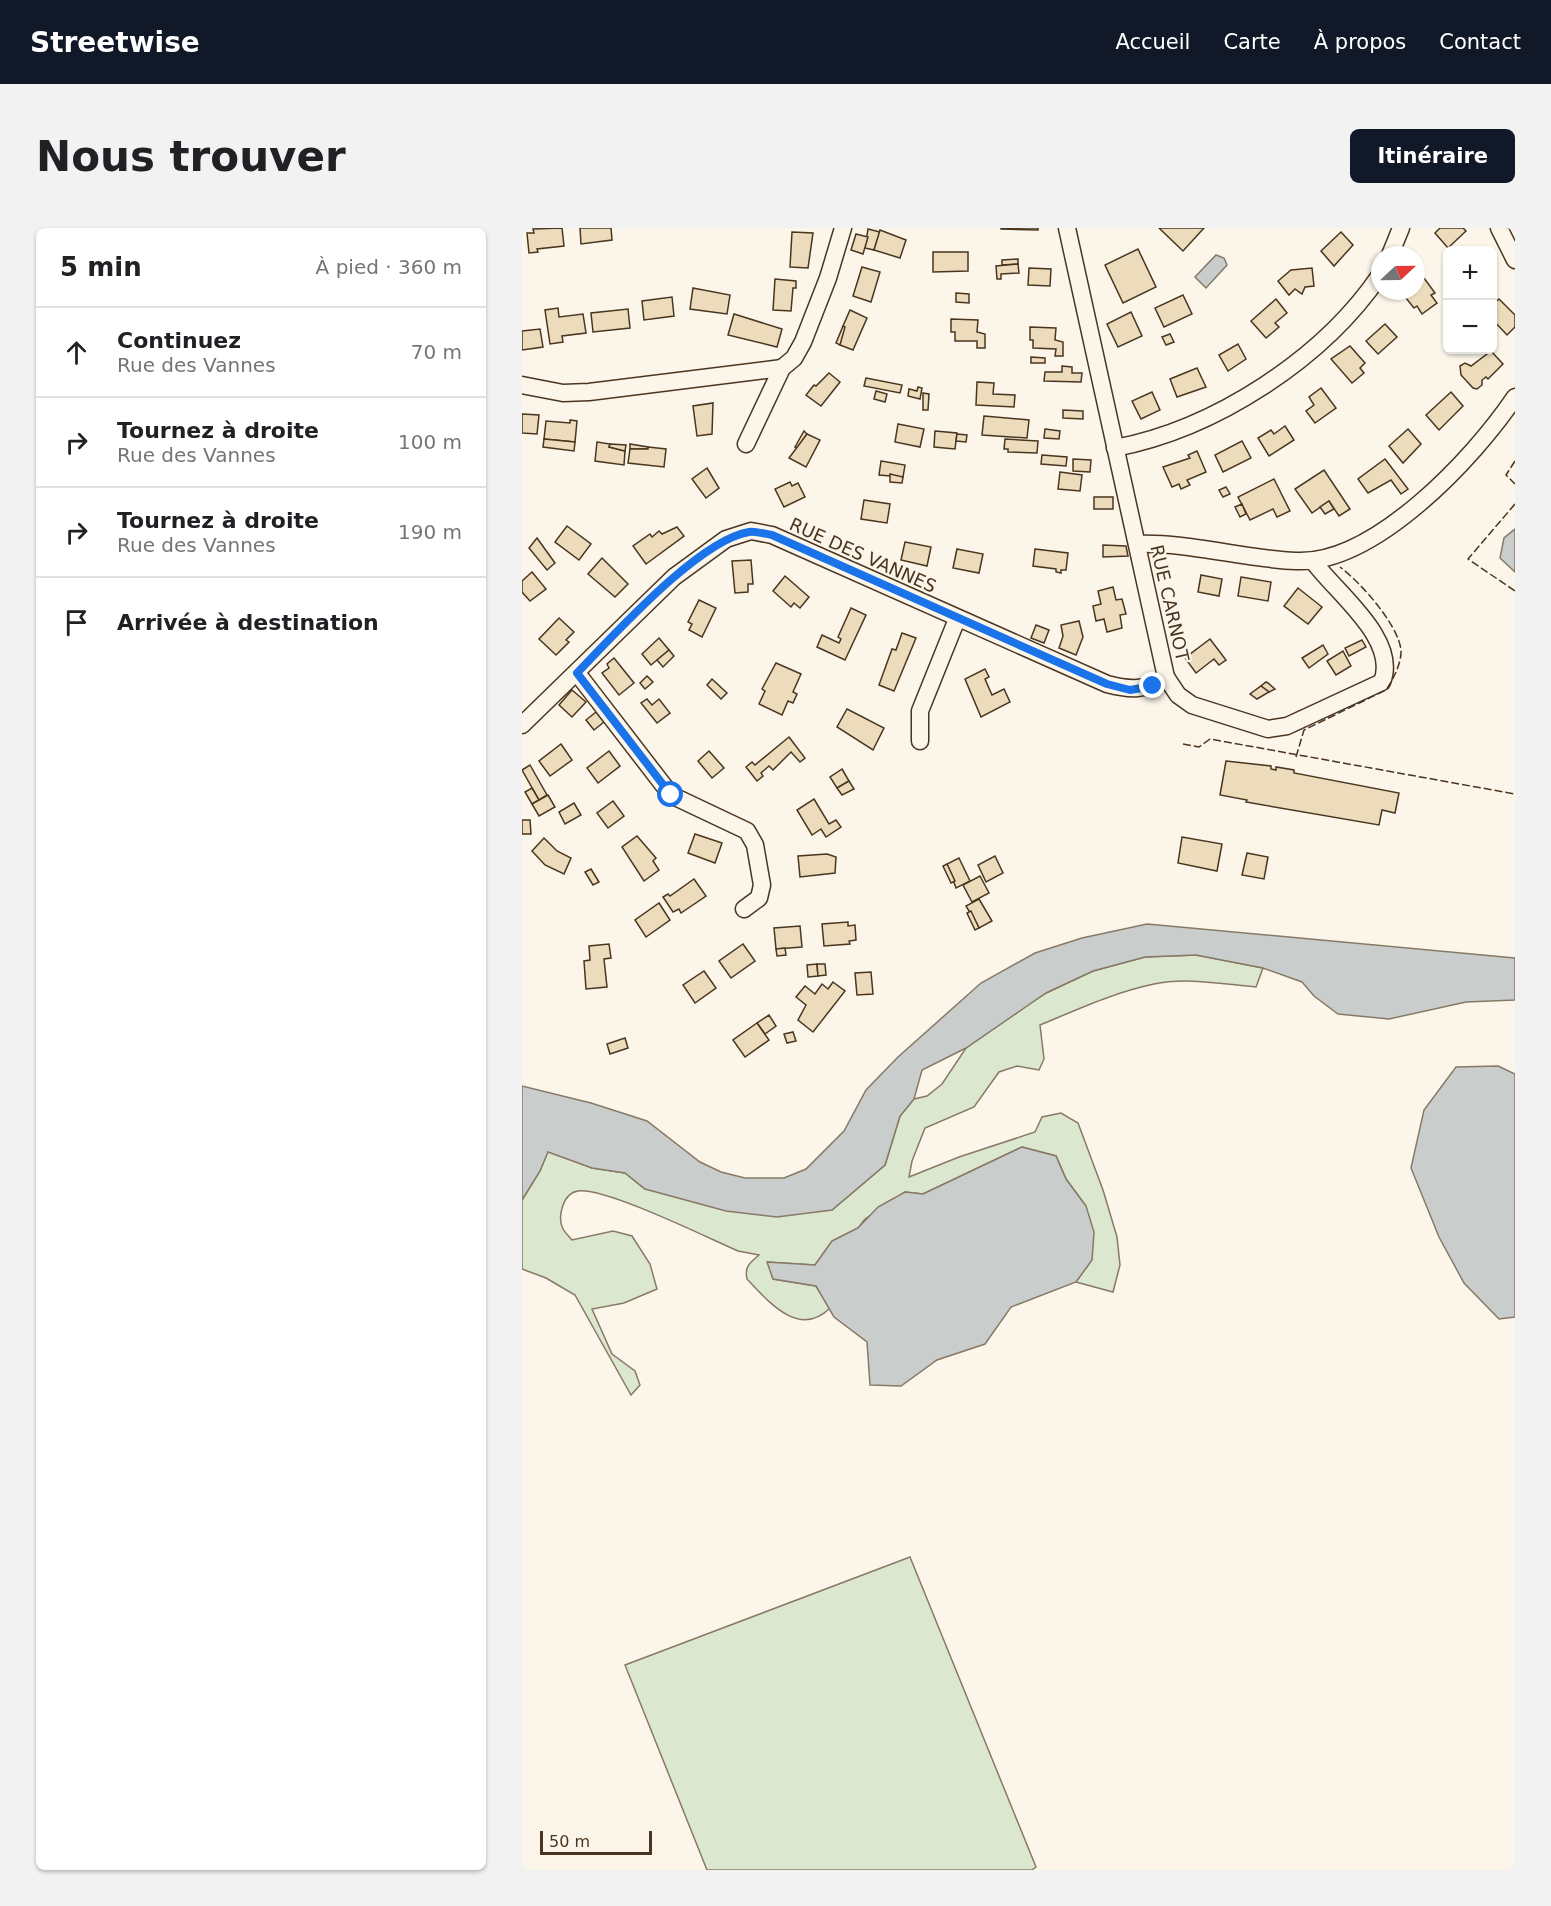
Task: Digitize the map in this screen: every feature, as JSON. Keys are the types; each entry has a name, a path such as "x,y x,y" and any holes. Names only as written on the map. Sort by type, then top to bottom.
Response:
{"street":[{"path":"746,444 782,368 794,358 803,342 828,278 843,228"},
{"name":"RUE CARNOT","path":"1067,228 1166,677 1178,695 1192,705 1268,729 1292,724 1376,687 1382,682 1386,672 1386,663 1381,648 1367,625 1313,561"},
{"path":"1394,246 1401,228"},
{"path":"1499,228 1515,260"},
{"path":"1115,447 1167,435 1194,424 1284,371 1345,320 1371,287"},
{"path":"522,385 563,393 589,393 782,368"},
{"path":"1137,544 1313,561 1350,550 1384,531 1459,465 1487,435 1515,397"},
{"name":"RUE DES VANNES","path":"522,725 674,577 726,539 751,531 772,535 1107,684 1130,690 1153,686 1166,677"},
{"path":"920,741 920,711 957,619"},
{"path":"577,673 671,795 747,831 755,845 762,885 759,898 744,909"}],"green space":[{"path":"1196,955 1263,968 1256,987 1192,981 1154,984 1110,997 1040,1025 1044,1059 1039,1070 1017,1066 999,1072 974,1107 925,1128 912,1161 909,1177 959,1157 1035,1132 1042,1117 1061,1113 1078,1123 1103,1190 1117,1237 1120,1265 1113,1292 1076,1282 1092,1259 1086,1206 1066,1179 1056,1156 1022,1147 923,1194 905,1192 865,1219 858,1228 832,1241 815,1265 768,1262 773,1279 816,1286 830,1308 818,1317 807,1320 796,1318 774,1306 747,1279 747,1268 759,1255 738,1251 610,1197 578,1191 568,1196 561,1212 561,1224 572,1240 613,1231 632,1236 650,1264 657,1289 624,1303 592,1309 612,1354 635,1371 640,1385 631,1395 575,1295 546,1278 522,1269 522,1200 540,1171 548,1151 592,1168 625,1173 645,1189 832,1210 885,1165 900,1116 914,1099 927,1096 942,1084 966,1048 1005,1019 1046,993 1093,971 1145,957"},
{"path":"910,1557 1036,1867 1032,1870 707,1870 625,1665"}],"shaded area":[{"path":"1216,255 1224,258 1227,265 1206,288 1195,277"},
{"path":"1515,529 1515,572 1500,558 1504,538"},
{"path":"1147,924 1515,958 1515,1000 1466,1002 1389,1019 1338,1014 1314,996 1302,982 1263,968 1196,955 1145,957 1093,971 1046,993 966,1048 922,1070 914,1099 900,1116 885,1165 832,1210 777,1217 726,1211 645,1189 625,1173 592,1168 548,1152 540,1171 522,1200 522,1086 591,1103 647,1121 700,1162 721,1172 745,1178 784,1178 806,1169 844,1131 866,1090 898,1057 981,983 1035,953 1082,938"},
{"path":"1498,1066 1515,1074 1515,1317 1499,1319 1464,1283 1439,1237 1411,1168 1424,1110 1456,1067"},
{"path":"1022,1147 1056,1156 1066,1179 1086,1206 1094,1232 1092,1260 1076,1282 1011,1307 985,1344 937,1360 901,1386 870,1385 867,1342 834,1317 816,1286 773,1279 767,1262 815,1265 832,1241 858,1228 878,1207 905,1192 923,1194"}],"building":[{"path":"562,228 564,246 537,249 538,252 529,253 527,233 534,233 533,229"},
{"path":"580,228 611,228 612,240 581,244"},
{"path":"1038,228 1038,230 1001,229"},
{"path":"1159,228 1204,228 1183,251"},
{"path":"1440,228 1463,228 1466,231 1450,246 1446,246 1435,233"},
{"path":"868,229 880,232 874,250 865,248"},
{"path":"880,230 906,240 900,258 874,250"},
{"path":"792,232 813,233 808,268 790,267"},
{"path":"1341,232 1353,245 1334,266 1321,251"},
{"path":"856,234 868,237 863,254 851,250"},
{"path":"1138,249 1156,287 1123,303 1105,265"},
{"path":"933,252 968,252 968,271 933,272"},
{"path":"1018,259 1018,264 1002,265 1002,260"},
{"path":"1018,264 1019,273 1001,274 1001,279 997,279 996,266"},
{"path":"862,267 880,272 871,302 853,296"},
{"path":"1029,268 1051,269 1050,286 1028,285"},
{"path":"1312,268 1314,286 1305,287 1302,294 1295,289 1289,295 1278,281 1291,270"},
{"path":"775,279 796,281 796,288 793,288 791,311 773,310"},
{"path":"1425,279 1435,293 1431,295 1437,303 1422,314 1417,306 1414,308 1408,300 1425,300"},
{"path":"693,288 730,295 727,314 690,309"},
{"path":"956,293 969,294 969,303 956,302"},
{"path":"1183,295 1192,314 1164,327 1155,308"},
{"path":"672,297 674,316 644,320 642,301"},
{"path":"1276,299 1287,313 1275,323 1279,327 1266,338 1251,321"},
{"path":"1499,299 1515,315 1515,327 1507,335 1497,324 1497,301"},
{"path":"558,308 559,317 583,314 586,333 562,336 563,342 550,344 545,310"},
{"path":"628,309 630,328 593,332 591,313"},
{"path":"850,310 867,318 853,350 840,345 843,326"},
{"path":"1131,312 1142,336 1118,347 1107,324"},
{"path":"734,314 782,329 777,347 728,335"},
{"path":"951,319 978,320 977,332 985,334 985,348 977,348 977,341 955,341 955,332 951,332"},
{"path":"1385,324 1397,337 1378,354 1366,341"},
{"path":"843,326 845,327 840,345 836,343"},
{"path":"1030,327 1056,328 1055,340 1063,342 1063,356 1055,356 1056,349 1033,348 1033,340 1030,340"},
{"path":"540,329 543,347 522,350 522,331"},
{"path":"1170,334 1174,342 1166,345 1162,337"},
{"path":"1238,344 1246,359 1228,371 1219,355"},
{"path":"1350,346 1365,363 1360,368 1364,373 1352,383 1331,359"},
{"path":"1487,354 1494,354 1503,364 1488,379 1486,377 1482,380 1482,385 1477,389 1473,388 1461,375 1460,366 1465,363 1471,366"},
{"path":"1031,357 1045,358 1045,363 1031,363"},
{"path":"1062,366 1072,367 1072,373 1082,373 1081,382 1044,381 1045,372 1062,372"},
{"path":"1197,368 1206,387 1177,397 1170,379"},
{"path":"829,373 840,382 821,406 806,395"},
{"path":"866,378 902,385 900,393 864,386"},
{"path":"977,382 994,383 993,394 1015,395 1014,407 976,405"},
{"path":"918,387 922,388 920,399 908,396 909,389 917,391"},
{"path":"1321,388 1336,408 1315,423 1306,411 1314,405 1309,397"},
{"path":"876,391 887,394 885,402 874,399"},
{"path":"1152,392 1160,410 1141,419 1132,401"},
{"path":"1451,392 1463,406 1439,430 1426,415"},
{"path":"923,393 929,394 928,410 923,410"},
{"path":"713,403 712,434 697,436 693,406"},
{"path":"1063,410 1083,411 1083,419 1063,418"},
{"path":"522,414 539,415 537,434 522,433"},
{"path":"984,416 1029,420 1027,438 982,435"},
{"path":"570,420 577,421 575,442 544,439 546,421 570,423"},
{"path":"898,424 924,429 920,447 895,442"},
{"path":"1285,426 1294,440 1269,456 1258,438 1271,430 1274,434"},
{"path":"1045,429 1060,431 1059,439 1044,438"},
{"path":"1408,429 1421,444 1403,463 1389,446"},
{"path":"804,431 807,434 798,448 795,447"},
{"path":"935,431 957,433 955,449 934,447"},
{"path":"807,434 820,440 806,467 789,458"},
{"path":"957,434 967,435 966,442 956,441"},
{"path":"544,439 575,442 574,451 543,447"},
{"path":"1005,439 1038,441 1037,453 1008,452 1008,449 1004,449"},
{"path":"1242,441 1251,458 1223,472 1215,455"},
{"path":"597,442 610,444 609,447 625,451 624,465 595,461"},
{"path":"610,444 626,445 625,451 609,447"},
{"path":"630,444 648,447 648,449 630,449"},
{"path":"648,447 666,449 664,467 628,463 630,449 648,449"},
{"path":"1197,451 1206,472 1187,480 1190,485 1181,489 1179,484 1172,487 1163,467 1190,458 1188,455"},
{"path":"1042,455 1067,457 1066,466 1041,464"},
{"path":"1073,459 1091,460 1090,472 1073,471"},
{"path":"1385,459 1408,489 1401,494 1391,480 1368,493 1358,479"},
{"path":"881,461 905,465 903,477 879,475"},
{"path":"707,468 719,488 706,498 692,479"},
{"path":"1324,470 1350,509 1339,516 1329,501 1312,513 1295,489"},
{"path":"1060,472 1082,475 1080,491 1058,489"},
{"path":"890,474 903,477 902,483 890,482"},
{"path":"1274,479 1290,511 1277,517 1273,509 1250,520 1238,497"},
{"path":"790,482 792,486 798,483 805,497 784,507 775,489"},
{"path":"1226,487 1230,494 1223,497 1219,490"},
{"path":"1094,497 1113,497 1113,509 1094,509"},
{"path":"864,500 890,504 887,523 861,519"},
{"path":"1329,501 1334,509 1325,514 1320,507"},
{"path":"1242,504 1246,514 1240,517 1235,507"},
{"path":"567,526 591,544 579,560 555,542"},
{"path":"677,527 684,536 646,564 633,546 650,534 652,537 659,531 662,534"},
{"path":"537,538 555,563 547,570 529,548"},
{"path":"905,542 931,547 927,566 901,560"},
{"path":"1103,545 1126,546 1128,556 1103,557"},
{"path":"957,549 983,554 979,573 953,568"},
{"path":"1035,549 1068,553 1066,570 1061,570 1061,573 1056,572 1056,569 1033,566"},
{"path":"602,558 628,584 615,597 588,574"},
{"path":"751,560 753,584 748,584 748,592 735,593 732,561"},
{"path":"532,572 546,589 530,601 522,592 522,581"},
{"path":"1201,575 1222,579 1219,596 1198,592"},
{"path":"785,576 809,597 800,608 794,603 791,607 773,591"},
{"path":"1241,577 1271,582 1268,601 1238,596"},
{"path":"1113,587 1116,600 1122,599 1126,614 1120,615 1122,628 1107,632 1104,619 1096,621 1093,606 1101,604 1098,591"},
{"path":"1298,588 1322,607 1308,624 1284,606"},
{"path":"699,600 716,608 702,637 689,630 692,624 688,622"},
{"path":"851,608 866,615 845,660 817,647 822,635 839,643 841,639 838,637"},
{"path":"559,618 574,632 566,640 569,642 556,655 539,639"},
{"path":"1079,621 1083,637 1076,655 1059,648 1063,636 1061,625"},
{"path":"1036,625 1049,630 1044,643 1031,638"},
{"path":"902,633 916,638 894,691 879,685 892,649 896,650"},
{"path":"659,638 669,650 651,665 642,654"},
{"path":"1210,639 1226,660 1219,665 1214,659 1196,673 1185,658"},
{"path":"1362,640 1366,647 1349,656 1345,648"},
{"path":"1323,645 1328,654 1309,668 1302,658"},
{"path":"669,650 674,656 663,667 657,660"},
{"path":"1343,651 1351,666 1336,675 1327,661"},
{"path":"614,658 634,683 619,695 602,673 609,668 607,664"},
{"path":"776,663 801,674 793,692 797,694 793,703 788,701 782,715 759,704 765,691 762,689"},
{"path":"985,669 989,677 985,679 992,695 1004,689 1010,702 981,717 965,679"},
{"path":"647,676 653,682 645,689 640,683"},
{"path":"712,679 727,693 721,699 707,685"},
{"path":"1266,682 1275,689 1269,692 1261,686"},
{"path":"1261,686 1269,692 1257,699 1250,694"},
{"path":"572,690 586,702 572,717 559,705"},
{"path":"647,699 652,705 659,699 670,713 657,723 641,703"},
{"path":"847,709 884,728 873,750 837,727"},
{"path":"596,712 604,722 594,730 586,720"},
{"path":"789,737 805,758 800,762 791,752 773,770 769,766 761,773 763,776 757,781 746,767 752,762 755,765"},
{"path":"561,744 572,760 550,776 539,761"},
{"path":"609,751 620,766 598,783 587,768"},
{"path":"709,751 724,768 712,778 698,761"},
{"path":"1226,761 1271,766 1271,769 1276,770 1276,767 1294,770 1294,773 1399,793 1395,813 1382,810 1379,825 1246,802 1247,800 1220,795"},
{"path":"530,765 547,795 539,800 522,770"},
{"path":"842,769 849,781 837,788 830,777"},
{"path":"849,781 854,789 842,795 837,788"},
{"path":"532,788 539,800 532,804 525,792"},
{"path":"548,795 555,807 539,816 532,804"},
{"path":"814,799 829,824 836,820 841,827 826,837 821,829 812,835 797,810"},
{"path":"613,801 624,816 608,828 597,813"},
{"path":"574,803 581,815 565,824 559,812"},
{"path":"522,820 530,820 531,834 522,834"},
{"path":"695,834 722,843 715,863 688,853"},
{"path":"637,836 656,858 653,861 659,870 644,881 622,847"},
{"path":"1182,837 1222,844 1217,871 1178,863"},
{"path":"544,838 557,851 571,858 564,874 545,865 532,851"},
{"path":"1247,853 1268,857 1264,879 1242,875"},
{"path":"827,854 836,857 835,873 800,877 798,856"},
{"path":"995,856 1003,873 986,882 978,865"},
{"path":"959,858 970,881 956,888 947,864"},
{"path":"947,864 955,881 951,883 943,866"},
{"path":"591,869 599,882 593,885 585,872"},
{"path":"980,876 989,893 972,902 963,885"},
{"path":"694,879 706,896 681,913 679,909 673,912 663,897 668,894 670,896"},
{"path":"979,899 992,921 979,928 966,906"},
{"path":"659,903 670,920 646,937 635,920"},
{"path":"971,911 979,928 975,930 967,913"},
{"path":"848,922 848,926 855,925 856,940 849,941 850,944 824,946 822,924"},
{"path":"800,926 802,947 776,949 774,928"},
{"path":"609,944 611,958 604,959 607,987 586,989 584,961 590,960 589,946"},
{"path":"743,944 755,961 731,978 719,961"},
{"path":"785,948 786,955 777,956 776,949"},
{"path":"817,964 818,976 808,977 807,965"},
{"path":"817,964 825,964 826,975 818,976"},
{"path":"704,971 716,988 695,1003 683,985"},
{"path":"871,972 873,994 857,995 855,973"},
{"path":"833,982 845,991 813,1032 798,1020 806,1005 796,997 805,986 815,994 822,984 828,989"},
{"path":"769,1015 776,1026 765,1034 757,1023"},
{"path":"757,1023 769,1040 745,1057 733,1040"},
{"path":"793,1032 796,1041 787,1043 784,1034"},
{"path":"625,1038 628,1048 610,1054 607,1044"}],"fence":[{"path":"1515,461 1506,475 1515,484"},
{"path":"1515,504 1468,559 1515,591"},
{"path":"1296,757 1304,730 1386,690 1400,660 1401,650 1398,640 1386,616 1358,583 1340,567"},
{"path":"1183,744 1199,747 1210,739 1515,794"}],"route":[{"path":"671,795 577,673 674,577 726,539 751,531 772,535 828,562 1107,684 1130,690 1153,686"}]}
